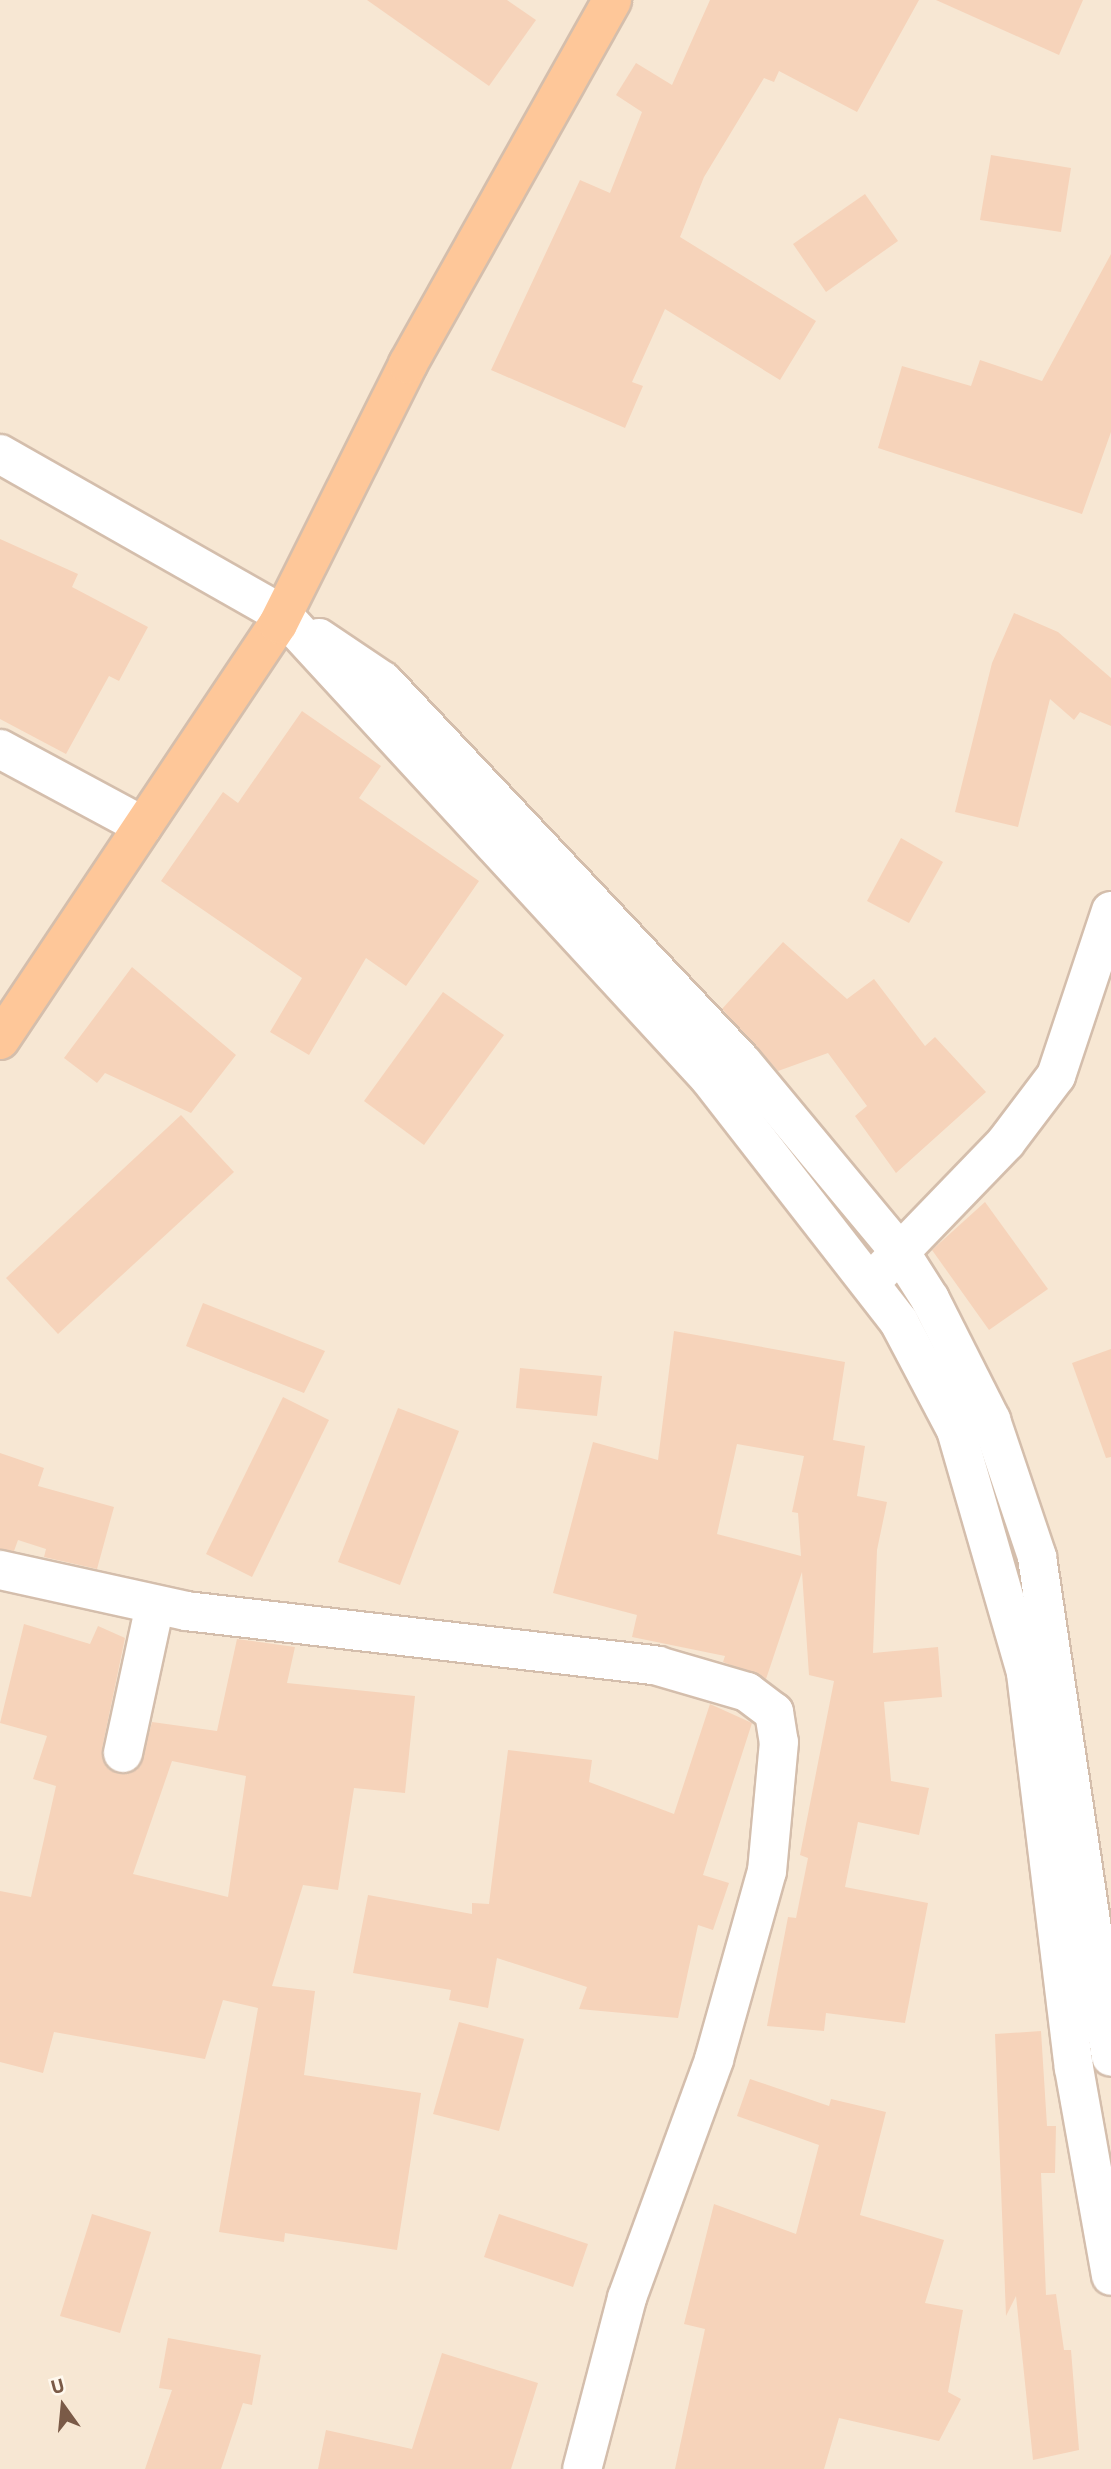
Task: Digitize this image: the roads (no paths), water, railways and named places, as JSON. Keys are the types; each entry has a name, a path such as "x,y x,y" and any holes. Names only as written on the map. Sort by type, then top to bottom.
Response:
{"highway":[{"path":"0,1040 282,614 408,364 612,0"}],"street":[{"path":"0,454 282,614 383,681 742,1062 902,1255 991,1420 1037,1557 1111,2057"},
{"path":"282,614 710,1079 899,1322 956,1430 1026,1673 1074,2068 1107,2227 1111,2276"},
{"path":"0,749 143,826"},
{"path":"870,1283 902,1255 1006,1142 1056,1076 1111,911"},
{"path":"0,1570 155,1605 657,1666 747,1692 774,1712 779,1742 767,1871 714,2060 628,2298 582,2469"},
{"path":"123,1753 155,1605"}]}
